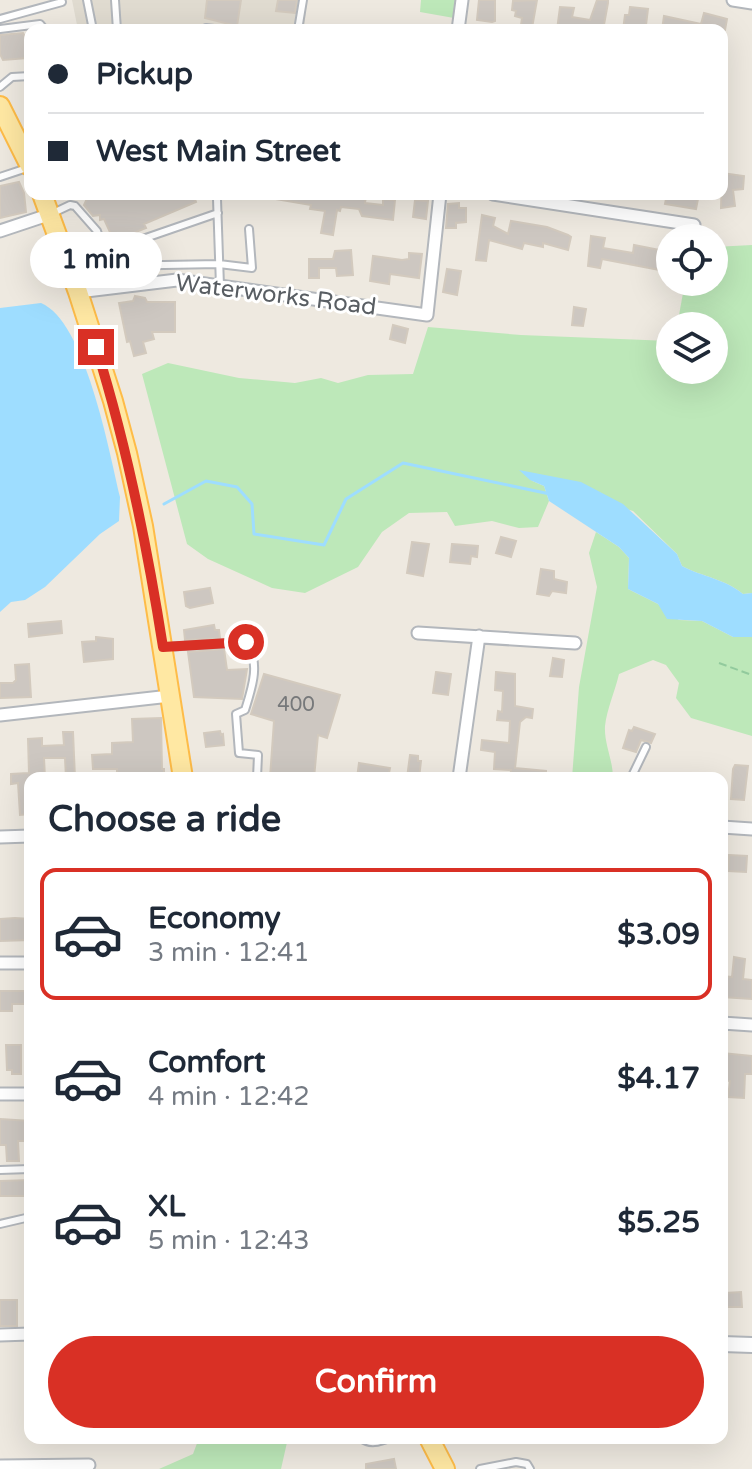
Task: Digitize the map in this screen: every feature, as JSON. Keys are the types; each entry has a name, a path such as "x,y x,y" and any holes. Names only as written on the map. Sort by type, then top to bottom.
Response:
{"main road":[{"path":"2,114 24,156"},
{"path":"45,200 78,292 127,453 143,526 182,772"},
{"path":"432,1444 445,1469"}],"street":[{"path":"459,24 462,0"},
{"path":"733,0 752,3"},
{"name":"Waterworks Road","path":"78,292 177,280 427,315 439,200"},
{"path":"532,200 688,224"},
{"path":"0,231 51,214"},
{"path":"418,633 575,643"},
{"path":"460,772 479,636"},
{"path":"0,715 170,696"},
{"path":"728,827 752,829"},
{"path":"0,837 24,836"},
{"path":"0,963 24,963"},
{"path":"728,1023 752,1025"},
{"path":"0,1094 24,1094"},
{"path":"0,1335 24,1334"},
{"path":"728,1344 752,1345"},
{"path":"0,1466 89,1465"}],"lane":[{"path":"0,19 61,0"},
{"path":"87,0 92,24"},
{"path":"115,0 117,24"},
{"path":"299,24 303,0"},
{"path":"0,29 24,26"},
{"path":"0,87 12,77 24,76"},
{"path":"0,177 24,169"},
{"path":"215,200 220,286"},
{"path":"51,214 70,205 75,206 97,231 109,266 219,264 252,268 249,229"},
{"path":"105,252 218,213"},
{"path":"163,647 246,642 253,652 254,680 245,710 236,714 239,753 258,755 257,772"},
{"path":"634,772 646,747"},
{"path":"0,1170 24,1169"},
{"path":"0,1224 24,1218"},
{"path":"484,1469 516,1462 529,1467"}],"path":[{"path":"719,663 752,675"}],"shaded area":[{"path":"72,0 307,0 305,24 77,24"}],"green space":[{"path":"421,0 457,0 454,18 420,12"},
{"path":"752,245 752,593 743,594 682,566 677,554 633,511 530,480 544,486 549,501 538,527 519,528 492,521 455,526 447,512 409,513 382,532 358,567 305,593 272,588 208,559 187,544 142,374 168,363 239,378 295,383 321,378 338,383 368,375 413,374 428,327 521,335 656,340 656,384 728,384 728,312 680,312 682,296 728,296 728,246"},
{"path":"596,532 619,547 629,558 628,589 658,604 679,620 702,621 733,637 752,637 752,736 691,718 676,698 679,683 666,665 653,660 619,674 605,726 613,772 572,772 579,687 597,587 589,553"},
{"path":"197,1444 287,1444 281,1469 159,1469 193,1454"}],"water":[{"path":"41,303 57,315 70,334 93,389 120,497 119,521 100,534 45,587 25,600 11,602 0,612 0,308"},
{"path":"519,470 581,482 623,504 677,554 682,566 743,594 752,593 752,637 733,637 702,621 667,619 658,604 628,589 629,558 619,547 549,501 544,486 530,480"}],"building":[{"path":"207,0 241,0 237,24 205,18"},
{"path":"278,0 297,0 295,13 276,11"},
{"path":"479,0 495,0 495,21 477,20"},
{"path":"537,0 533,24 521,24 522,18 515,16 516,11 512,10 513,1"},
{"path":"597,0 608,0 604,24 558,24 560,7 574,8 572,17 590,20"},
{"path":"630,7 648,9 646,24 624,24 625,15 629,15"},
{"path":"704,13 727,19 726,24 701,24"},
{"path":"664,16 701,24 663,24"},
{"path":"23,33 24,58 3,60 0,35"},
{"path":"728,174 744,176 743,189 733,190 735,206 721,208 721,200 728,200"},
{"path":"19,182 26,212 0,218 0,186"},
{"path":"86,200 196,202 144,224 146,228 114,241 104,219 100,220 100,215 93,216 84,205"},
{"path":"281,200 365,200 365,203 383,205 383,200 395,200 393,220 362,216 359,209 341,207 340,211 337,210 333,235 321,233 325,211 310,209 311,205"},
{"path":"415,200 428,201 426,219 413,217"},
{"path":"666,200 698,200 696,209 665,204"},
{"path":"459,203 459,208 466,208 466,222 456,223 456,228 446,228 448,204"},
{"path":"482,215 495,218 493,226 508,234 511,221 547,227 568,235 571,237 568,250 543,243 543,247 524,243 522,249 489,240 486,261 476,260"},
{"path":"591,236 605,238 603,248 633,253 634,245 656,249 656,269 602,259 600,268 588,266"},
{"path":"351,250 353,275 337,276 336,268 319,268 319,278 309,278 309,259 333,259 335,251"},
{"path":"409,253 422,254 419,278 390,274 389,284 370,281 373,256 402,260 409,259"},
{"path":"447,269 461,271 457,295 443,292"},
{"path":"135,296 145,298 147,302 175,302 175,332 152,332 154,339 143,342 146,353 134,356 130,341 127,342 119,303 133,301"},
{"path":"574,307 586,309 583,326 572,325"},
{"path":"393,325 408,329 405,343 390,339"},
{"path":"501,537 516,541 511,557 496,553"},
{"path":"412,542 429,544 423,576 407,573"},
{"path":"452,544 478,546 477,557 471,556 470,564 450,562"},
{"path":"541,569 554,571 554,579 567,582 566,593 552,591 549,596 537,594"},
{"path":"210,588 213,603 190,608 186,606 184,592"},
{"path":"61,621 62,633 29,637 28,624"},
{"path":"214,625 215,630 219,630 220,638 185,640 184,630"},
{"path":"96,637 113,639 113,659 84,662 82,642 96,641"},
{"path":"224,649 227,670 247,669 242,699 194,697 188,652"},
{"path":"553,658 564,660 562,677 550,676"},
{"path":"29,664 31,697 0,698 0,683 16,680 15,665"},
{"path":"436,672 451,674 448,695 433,693"},
{"path":"496,672 515,674 515,706 533,709 532,718 526,717 520,722 515,768 546,772 494,769 495,752 481,750 482,740 509,743 510,721 497,720 498,711 502,712 503,691 495,690"},
{"path":"264,674 340,695 327,738 318,735 315,772 270,772 274,721 251,714"},
{"path":"161,718 164,772 93,769 92,755 112,754 112,743 133,742 132,719"},
{"path":"634,727 655,734 651,743 641,740 636,752 623,748 629,730 632,731"},
{"path":"220,731 224,745 206,747 204,733"},
{"path":"63,732 73,732 75,772 66,772 65,758 44,758 45,772 29,772 28,739 42,738 42,746 64,745"},
{"path":"410,755 418,756 418,761 421,761 420,772 408,772"},
{"path":"359,763 390,768 389,772 358,772"},
{"path":"735,765 748,766 744,800 731,799"},
{"path":"24,773 24,815 20,815 18,783 11,784 11,774"},
{"path":"729,855 747,856 746,872 728,871"},
{"path":"0,919 24,919 24,940 0,941"},
{"path":"734,957 745,959 743,979 752,980 752,999 728,997 728,977 732,977"},
{"path":"0,991 24,991 24,1004 12,1004 12,1011 0,1011"},
{"path":"6,1045 21,1045 21,1074 12,1074 12,1070 7,1070"},
{"path":"728,1054 752,1056 752,1074 745,1074 744,1098 728,1097"},
{"path":"0,1119 24,1121 24,1141 18,1141 19,1161 7,1161 6,1145 0,1145"},
{"path":"24,1180 24,1196 0,1196 0,1181"},
{"path":"741,1292 742,1307 728,1307 728,1293"},
{"path":"0,1300 17,1300 17,1326 0,1326"},
{"path":"394,1459 396,1469 366,1469 366,1464"}],"waterway":[{"path":"164,504 206,481 237,487 252,504 254,534 324,545 346,499 403,463 550,494"}],"route":[{"path":"96,347 127,453 143,526 163,647 246,642"}]}
